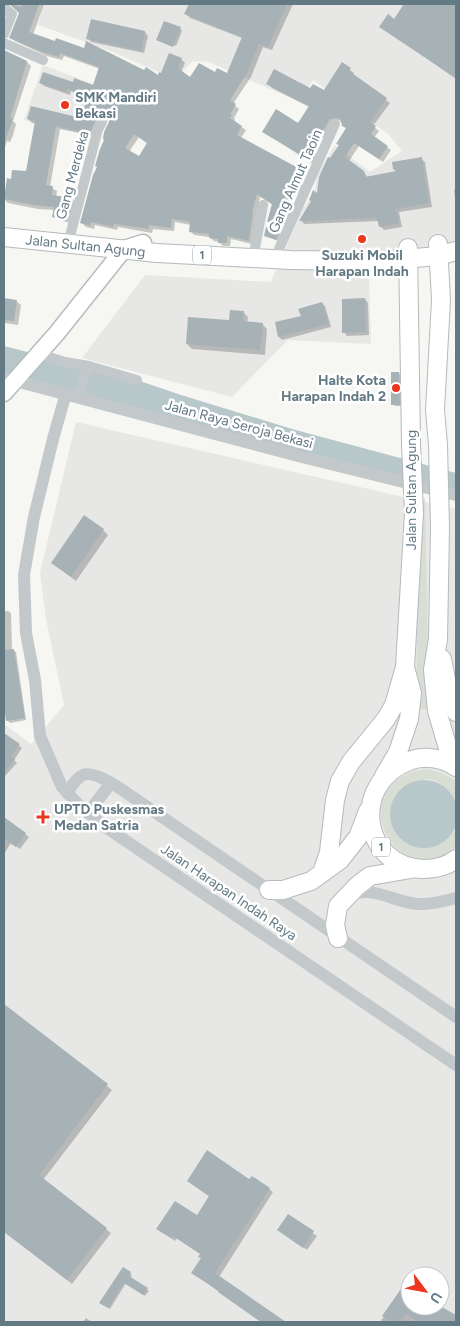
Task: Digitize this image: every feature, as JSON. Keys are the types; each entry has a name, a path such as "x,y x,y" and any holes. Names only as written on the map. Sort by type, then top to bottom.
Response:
{"highway":[{"name":"Jalan Sultan Agung","path":"4,228 143,243 408,253 438,250 456,252"},
{"name":"Jalan Sultan Agung","path":"4,237 156,253 290,260 380,261 408,253"},
{"name":"Jalan Sultan Agung","path":"438,250 456,240"},
{"name":"Jalan Sultan Agung","path":"438,250 442,300 435,410 440,527 438,639 433,670 436,703 455,766"},
{"path":"441,285 448,264 456,252"},
{"name":"Jalan Sultan Agung","path":"384,776 398,752 409,719 412,693 405,667 414,513 408,253"},
{"path":"380,261 395,267 410,288"},
{"path":"438,639 447,685 456,712"},
{"path":"322,872 329,852 335,800 340,782 351,762 386,719 394,705 405,667"},
{"name":"1","path":"414,869 397,862 385,852 376,839 370,824 370,805 374,790 384,776 397,765 416,758 435,758 455,766"},
{"path":"269,890 296,887 311,881 340,860 358,837 370,805"},
{"path":"338,938 335,926 336,914 341,902 370,876 397,870 433,869 454,862"}],"main road":[{"path":"4,392 13,378 39,354 124,249 143,243"}],"street":[{"path":"4,8 12,14 4,34"},
{"path":"4,43 43,60"},
{"name":"Gang Merdeka","path":"70,236 98,129 102,122"},
{"name":"Gang Almut Taoin","path":"279,249 335,124"},
{"path":"255,248 263,205"},
{"path":"39,354 137,380"},
{"path":"79,395 89,366"},
{"name":"Jalan Raya Seroja Bekasi","path":"13,378 298,456 456,495"},
{"name":"Jalan Harapan Indah Raya","path":"66,393 34,517 24,575 26,633 35,680 40,736 58,780 67,793 88,813 111,830 456,1065"},
{"name":"Jalan Harapan Indah Raya","path":"67,793 80,777 88,773 111,783 456,1017"},
{"path":"88,813 111,783"},
{"path":"341,902 361,891 408,904 420,905 456,898"}],"shaded area":[{"path":"43,4 456,4 456,260 369,278 371,344 288,340 232,397 82,358 145,275 271,282 302,210 315,191 316,176 335,145 370,172 402,151 388,134 313,80 300,102 209,62 193,61 175,79 108,50 38,25"},
{"name":"SMK Mandiri Bekasi","path":"43,65 106,89 89,135 24,120"},
{"path":"4,346 137,380 292,429 456,473 456,495 4,378"},
{"path":"76,422 456,509 456,1322 4,1322 4,724 31,744 64,705 46,619 40,573"},
{"path":"416,497 425,499 429,709 417,709"},
{"path":"425,769 442,773 456,782 456,800 451,792 435,780 425,779 399,793 393,802 391,811 455,831 456,827 456,846 434,858 413,858 397,848 385,832 381,813 385,794 399,778"},
{"path":"424,780 437,783 448,790 455,801 458,814 455,827 448,838 437,845 424,848 411,845 400,838 393,827 390,814 393,801 400,790 411,783"}],"building":[{"path":"10,4 21,7 23,4 39,4 29,32 55,41 56,38 84,48 86,41 144,70 146,67 158,75 159,72 161,73 169,53 182,58 178,68 190,77 199,63 215,72 217,68 227,73 242,37 184,14 189,4 287,4 268,47 259,44 247,73 230,100 236,104 230,114 232,115 230,118 242,126 237,135 302,170 296,179 301,183 297,192 290,188 281,204 289,210 284,221 267,222 272,204 257,194 252,213 249,241 227,236 227,243 218,243 218,239 209,238 209,234 189,232 190,222 172,219 171,228 149,225 149,229 114,224 113,227 91,222 90,226 80,223 93,175 97,167 95,166 104,140 104,132 109,122 108,118 102,115 96,119 90,133 56,126 46,185 53,186 52,195 73,198 67,219 52,217 54,207 4,199 7,178 11,179 12,170 26,171 35,121 27,119 31,106 81,118 87,99 68,88 66,92 39,83 43,72 73,82 74,78 93,85 99,67 60,53 59,57 42,52 9,38 19,13","holes":["134,134 147,143 139,156 125,148"]},
{"path":"404,4 456,4 456,78 379,27 388,14 394,19"},
{"path":"91,19 145,31 141,51 86,39"},
{"path":"164,21 181,27 173,47 156,40"},
{"path":"4,50 27,61 10,118 13,119 5,141"},
{"path":"342,62 351,68 349,71 387,98 370,122 376,126 371,134 388,146 379,159 354,143 345,157 364,171 365,177 396,171 393,169 392,162 422,157 429,203 396,209 399,223 379,227 377,218 299,221 311,201 309,200 313,190 317,193 319,177 328,157 330,158 339,145 336,144 346,128 342,126 341,120 338,118 330,119 321,134 316,130 307,145 316,150 311,161 262,132 276,109 298,123 309,106 266,84 274,69 310,88 313,84 324,90"},
{"path":"266,227 279,232 276,240 264,236"},
{"path":"4,298 17,300 14,321 4,320"},
{"path":"365,298 366,332 342,333 342,299"},
{"path":"322,302 329,324 278,337 275,322 301,316 298,309"},
{"path":"230,310 244,311 243,321 263,323 260,350 186,344 188,317 229,320"},
{"name":"Halte Kota Harapan Indah 2","path":"391,372 399,372 400,405 391,405"},
{"path":"84,515 104,529 71,577 51,563"},
{"path":"14,649 25,718 6,721 4,704 4,650"},
{"path":"4,733 20,744 11,756 15,759 4,772"},
{"path":"4,817 26,833 16,847 4,839"},
{"path":"4,1004 108,1084 39,1175 107,1228 67,1280 4,1232"},
{"path":"207,1150 249,1179 252,1176 270,1188 215,1273 286,1322 261,1322 191,1273 201,1258 198,1257 200,1254 173,1236 171,1238 156,1229 175,1201 197,1215 209,1196 187,1181"},
{"path":"288,1214 314,1231 303,1248 277,1230"},
{"path":"123,1267 131,1272 129,1276 148,1288 143,1295 124,1283 108,1308 99,1303"},
{"path":"400,1290 400,1316 405,1316 401,1322 392,1322 382,1316"},
{"path":"450,1312 456,1315 456,1322 418,1322 409,1316 450,1316"}],"place":[{"name":"SMK Mandiri Bekasi","path":"65,105"},
{"name":"Suzuki Mobil Harapan Indah","path":"362,239"},
{"name":"Halte Kota Harapan Indah 2","path":"396,388"},
{"name":"UPTD Puskesmas Medan Satria","path":"43,817"}]}
